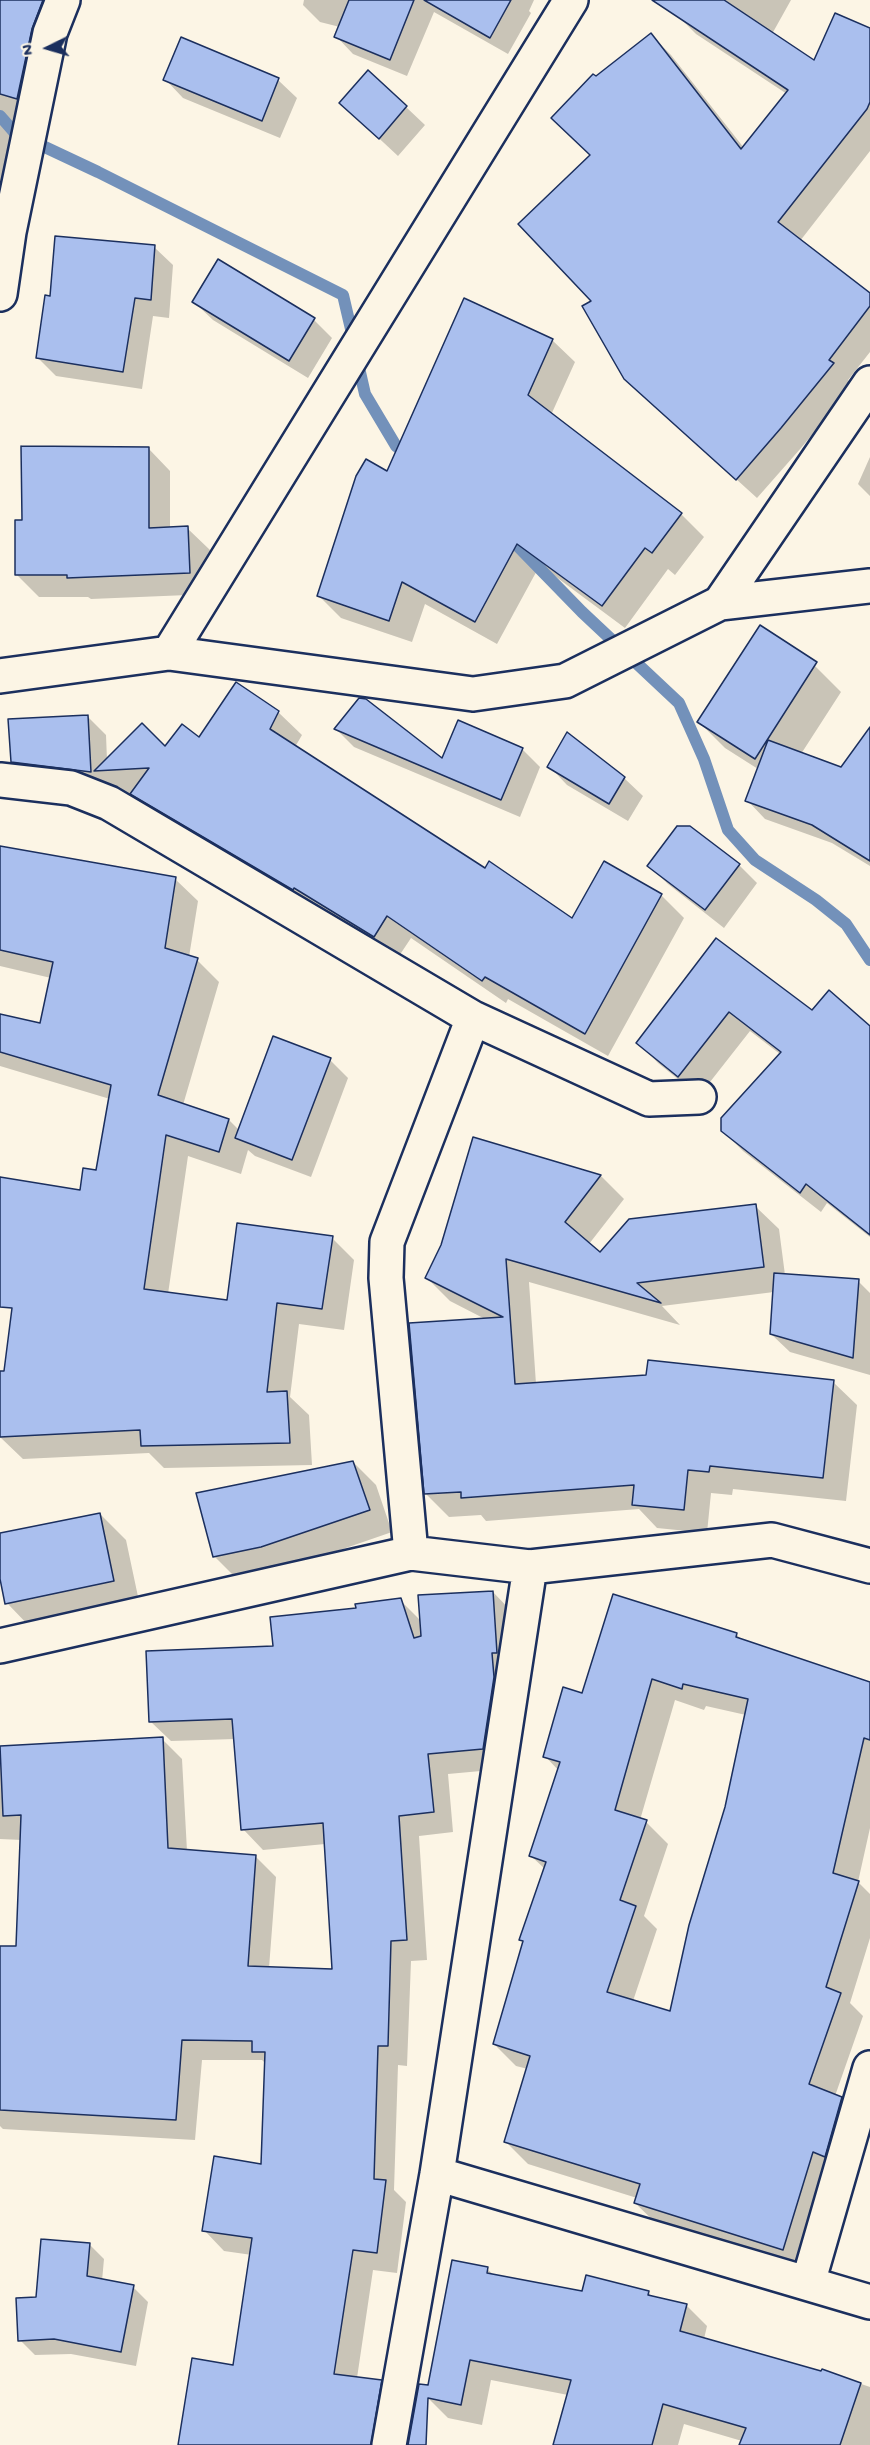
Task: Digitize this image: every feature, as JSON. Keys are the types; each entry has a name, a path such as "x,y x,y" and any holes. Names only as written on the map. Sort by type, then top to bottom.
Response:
{"street":[{"path":"0,294 9,231 50,33 63,0"},
{"path":"170,653 571,0"},
{"path":"720,603 870,383"},
{"path":"0,676 170,653 473,694 565,681 720,603 870,586"},
{"path":"0,780 70,788 109,803 473,1018 649,1099 699,1097"},
{"path":"411,1553 386,1278 387,1242 473,1018"},
{"path":"0,1646 411,1553 530,1567 771,1540 870,1566"},
{"path":"389,2445 437,2174 530,1567"},
{"path":"808,2283 870,2068"},
{"path":"437,2174 870,2302"}],"building":[{"path":"0,0 43,0 32,29 17,99 0,94"},
{"path":"349,0 414,0 390,60 334,37"},
{"path":"424,0 511,0 490,38"},
{"path":"652,0 724,0 814,60 835,13 870,28 870,102 867,109 778,222 870,293 870,306 829,360 834,363 736,480 624,379 582,306 591,301 518,224 590,155 551,118 593,74 596,76 651,33 741,149 788,90"},
{"path":"181,37 279,78 262,121 163,80"},
{"path":"368,70 407,106 379,139 339,103"},
{"path":"55,236 155,245 151,300 135,298 123,372 36,358 45,295 50,296"},
{"path":"218,259 315,318 289,361 192,302"},
{"path":"464,298 553,339 528,395 682,513 652,553 645,548 602,606 517,544 475,622 402,582 389,621 317,596 356,476 366,459 387,471"},
{"path":"21,446 149,447 149,528 188,526 190,573 67,578 67,575 15,575 15,520 22,520"},
{"path":"760,625 817,662 755,759 697,722"},
{"path":"236,682 279,711 270,729 485,868 489,861 572,918 604,861 662,894 585,1034 485,977 482,981 387,916 374,937 294,888 293,890 130,794 149,768 94,771 142,723 165,746 182,724 199,737"},
{"path":"359,698 366,699 442,758 458,720 523,748 501,800 334,729"},
{"path":"88,715 91,772 11,762 8,719"},
{"path":"870,727 870,861 812,825 745,801 768,740 841,767"},
{"path":"567,732 625,777 609,804 547,767"},
{"path":"677,826 690,826 740,864 705,910 647,866"},
{"path":"0,846 176,877 165,948 198,958 158,1095 229,1119 219,1152 166,1135 144,1289 227,1300 237,1223 333,1236 322,1309 277,1303 267,1392 287,1391 290,1443 141,1446 140,1430 0,1437 0,1371 4,1371 12,1308 0,1307 0,1177 80,1190 83,1168 96,1170 111,1085 0,1052 0,1014 40,1023 53,962 0,950"},
{"path":"716,938 812,1010 829,990 870,1026 870,1235 806,1184 800,1193 721,1131 721,1118 781,1052 729,1012 678,1077 636,1043"},
{"path":"273,1036 331,1058 292,1160 235,1138"},
{"path":"473,1137 601,1175 565,1222 600,1252 629,1219 756,1204 764,1267 637,1283 661,1303 506,1259 515,1384 646,1375 648,1360 834,1380 823,1478 710,1466 709,1472 688,1470 684,1510 632,1505 634,1485 461,1498 461,1492 424,1494 409,1323 503,1317 425,1278 441,1245"},
{"path":"774,1273 859,1279 853,1358 770,1334"},
{"path":"353,1461 370,1510 261,1547 213,1557 196,1493"},
{"path":"100,1513 114,1581 5,1604 0,1579 0,1533"},
{"path":"493,1591 497,1653 492,1653 494,1677 483,1749 428,1754 434,1812 399,1816 407,1940 391,1941 388,2046 378,2046 374,2179 386,2180 377,2253 353,2250 334,2374 382,2380 371,2445 178,2445 192,2358 233,2365 252,2238 202,2231 214,2156 261,2164 265,2052 252,2052 252,2041 182,2040 176,2120 0,2110 0,1946 16,1946 21,1815 3,1816 0,1746 163,1737 168,1848 256,1855 248,1966 332,1969 323,1823 241,1830 232,1719 149,1722 146,1651 273,1646 270,1617 356,1608 355,1604 401,1598 414,1638 421,1636 418,1595"},
{"path":"613,1594 737,1633 736,1637 870,1682 870,1740 864,1738 833,1873 859,1881 826,1987 841,1993 809,2084 842,2097 825,2157 813,2152 783,2250 634,2203 640,2184 504,2142 530,2056 493,2044 523,1941 519,1940 546,1862 529,1856 560,1762 543,1757 563,1687 582,1693","holes":["652,1679 682,1689 683,1684 748,1699 725,1807 689,1925 670,2011 607,1992 636,1906 620,1900 647,1820 615,1810"]},
{"path":"41,2239 90,2243 87,2276 134,2285 121,2352 54,2339 18,2341 16,2298 36,2297"},
{"path":"452,2260 488,2267 487,2273 582,2291 586,2275 649,2291 648,2295 687,2304 680,2331 821,2371 822,2369 861,2383 840,2445 739,2445 746,2428 663,2404 652,2445 553,2445 571,2380 470,2360 461,2405 428,2398 426,2445 408,2445 419,2384 428,2385"}],"waterway":[{"path":"0,116 15,133 343,295 354,342"},
{"path":"357,359 365,394 396,446 409,455"},
{"path":"506,534 582,612 679,703 704,759 728,830 755,860 816,900 846,924 870,960"}]}
